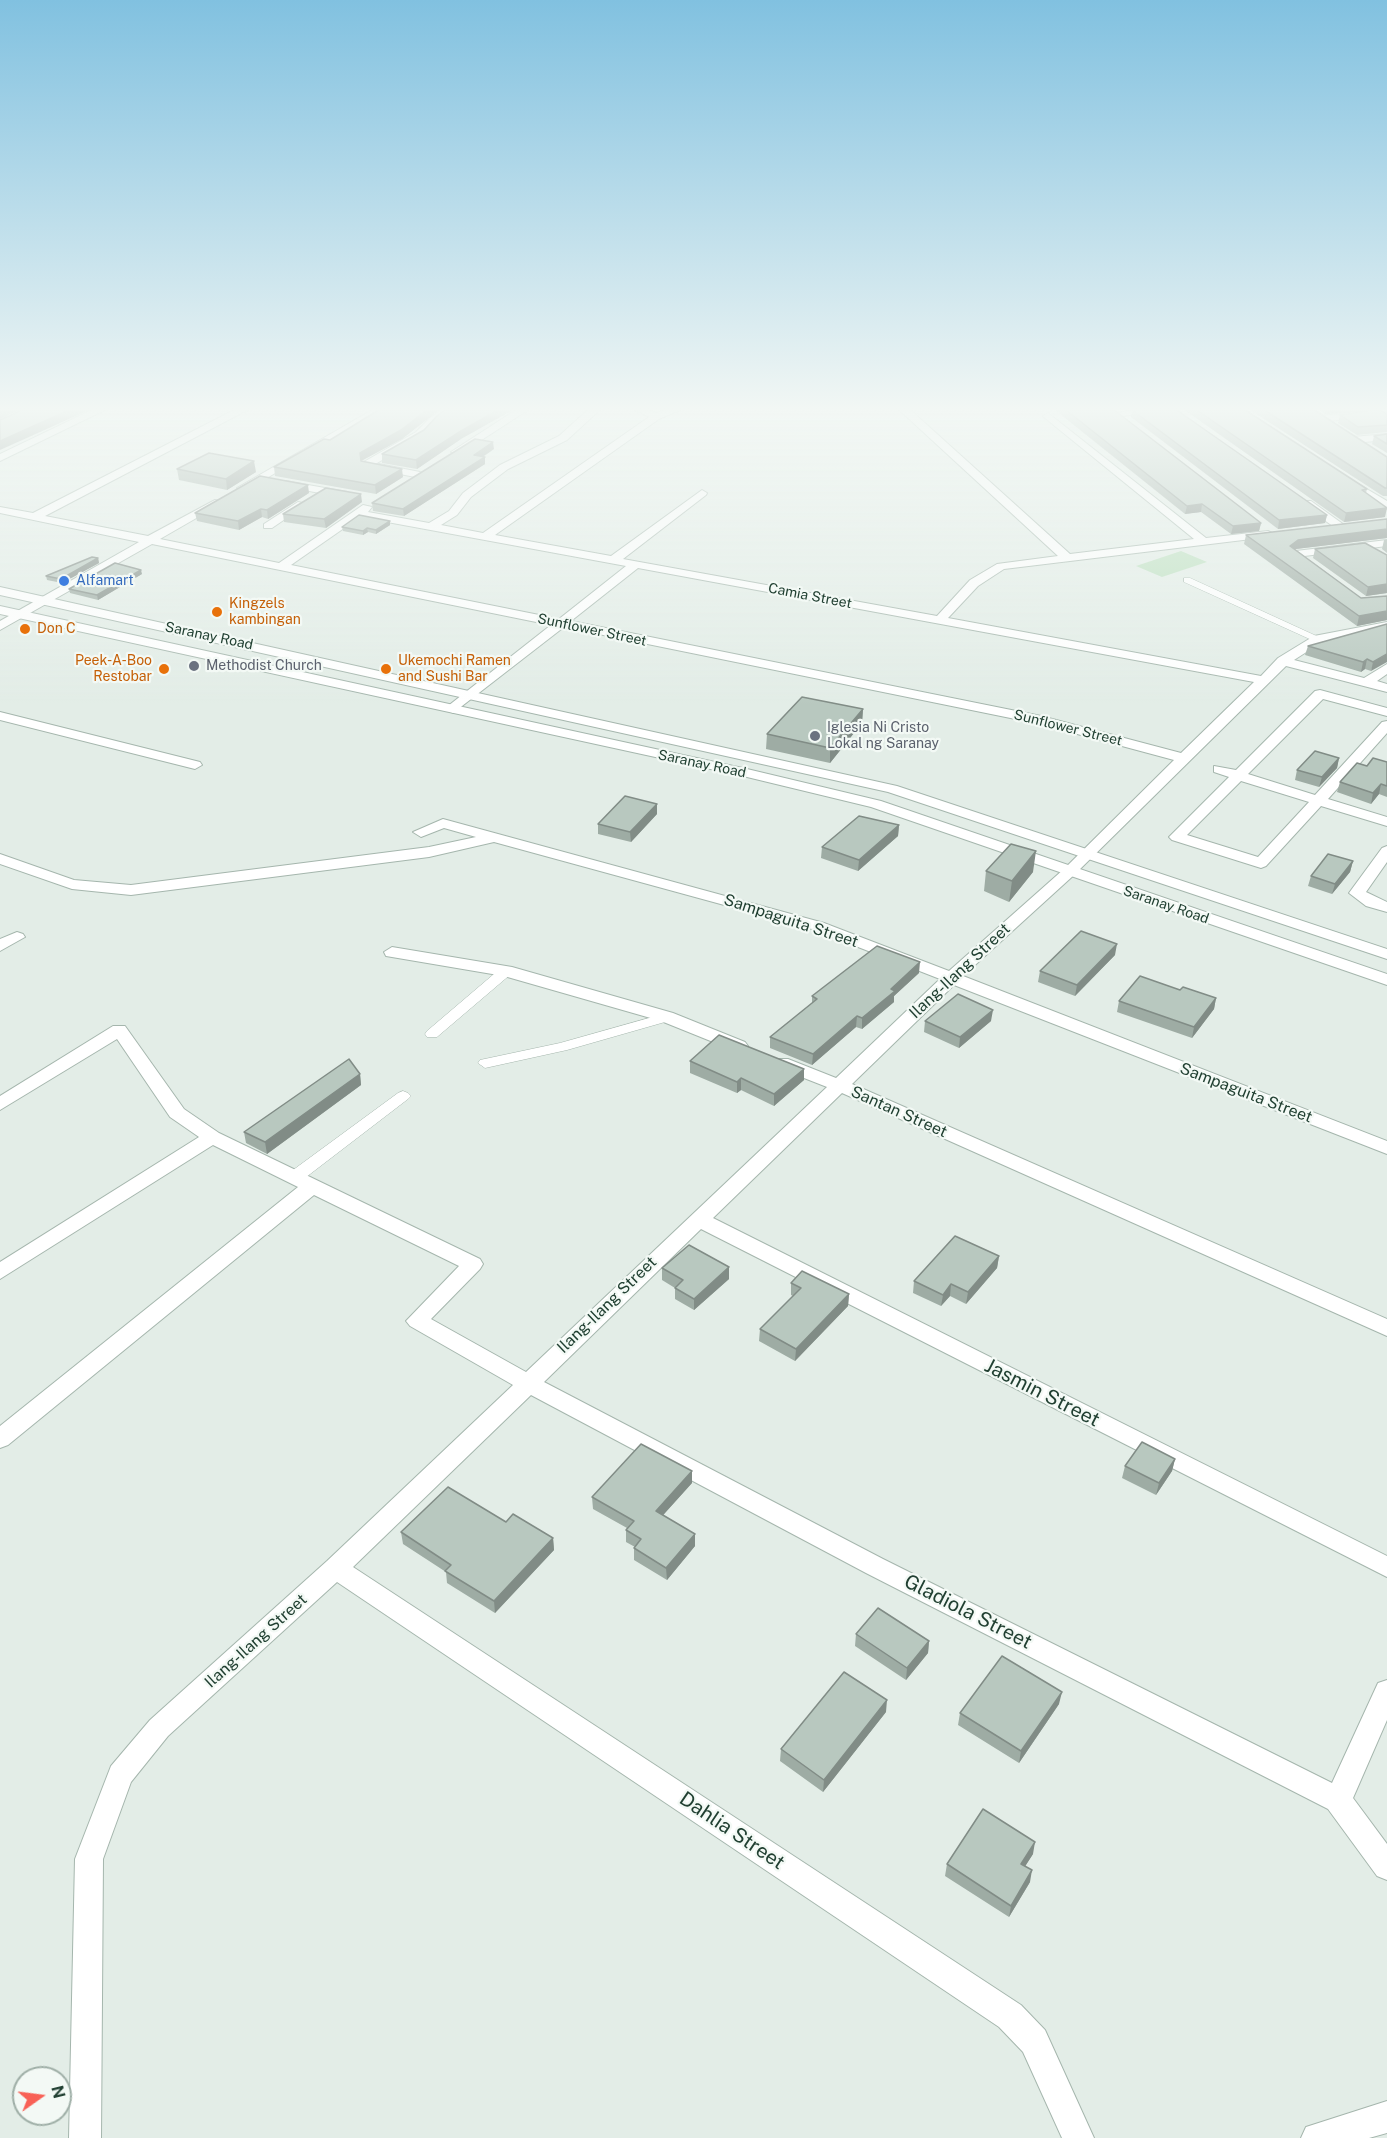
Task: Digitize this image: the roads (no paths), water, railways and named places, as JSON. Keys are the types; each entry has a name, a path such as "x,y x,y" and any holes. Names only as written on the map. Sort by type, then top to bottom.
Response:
{"street":[{"path":"34,517 56,506"},
{"path":"0,626 209,506"},
{"path":"268,526 300,506"},
{"path":"282,566 369,506"},
{"path":"432,526 453,513 459,506"},
{"path":"486,536 529,506"},
{"path":"615,559 685,506"},
{"path":"1010,506 1066,557"},
{"path":"1159,506 1203,541"},
{"path":"1313,506 1347,526 1319,529"},
{"name":"Sunflower Street","path":"0,510 1041,720 1183,758"},
{"name":"Camia Street","path":"357,513 1262,680"},
{"path":"940,620 974,583 991,570 1007,565 1066,557 1279,533 1255,520"},
{"path":"1315,567 1296,554 1387,543"},
{"path":"1364,545 1379,555"},
{"path":"453,709 637,563"},
{"name":"Saranay Road","path":"0,591 891,789 1387,954"},
{"name":"Saranay Road","path":"0,610 876,804 1387,980"},
{"name":"Ilang-Ilang Street","path":"86,2138 89,1859 120,1776 159,1728 336,1568 697,1219 951,978 1087,855 1282,661 1318,639 1387,626"},
{"path":"1282,661 1387,688"},
{"path":"1366,682 1387,668"},
{"path":"1387,712 1320,694 1177,837 1262,863 1387,725"},
{"path":"0,716 195,765"},
{"path":"1219,769 1387,822"},
{"name":"Sampaguita Street","path":"421,832 443,823 818,926 1387,1148"},
{"path":"0,859 72,884 131,890 429,852 492,837"},
{"path":"1387,851 1357,893 1372,903 1387,907"},
{"path":"0,946 17,937"},
{"name":"Santan Street","path":"392,952 506,971 667,1017 839,1085 1387,1328"},
{"path":"0,1104 119,1030 177,1113 212,1137 304,1181 0,1439"},
{"path":"0,1272 212,1137"},
{"name":"Gladiola Street","path":"304,1181 473,1264 417,1322 526,1383 824,1538 1338,1800 1387,1867"},
{"name":"Jasmin Street","path":"697,1219 1387,1567"},
{"name":"Dahlia Street","path":"336,1568 1010,2016 1034,2041 1078,2138"},
{"path":"1338,1800 1387,1691"},
{"path":"1317,2138 1387,2117"}],"lane":[{"path":"1186,580 1318,639"},
{"path":"432,1034 506,971"},
{"path":"485,1063 562,1047 667,1017"},
{"path":"304,1181 403,1096"}],"place":[{"name":"Alfamart","path":"64,581"},
{"name":"Kingzels kambingan","path":"217,612"},
{"name":"Don C","path":"25,629"},
{"name":"Methodist Church","path":"194,666"},
{"name":"Peek-A-Boo Restobar","path":"164,669"},
{"name":"Ukemochi Ramen and Sushi Bar","path":"386,669"},
{"name":"Iglesia Ni Cristo Lokal ng Saranay","path":"815,736"}]}
